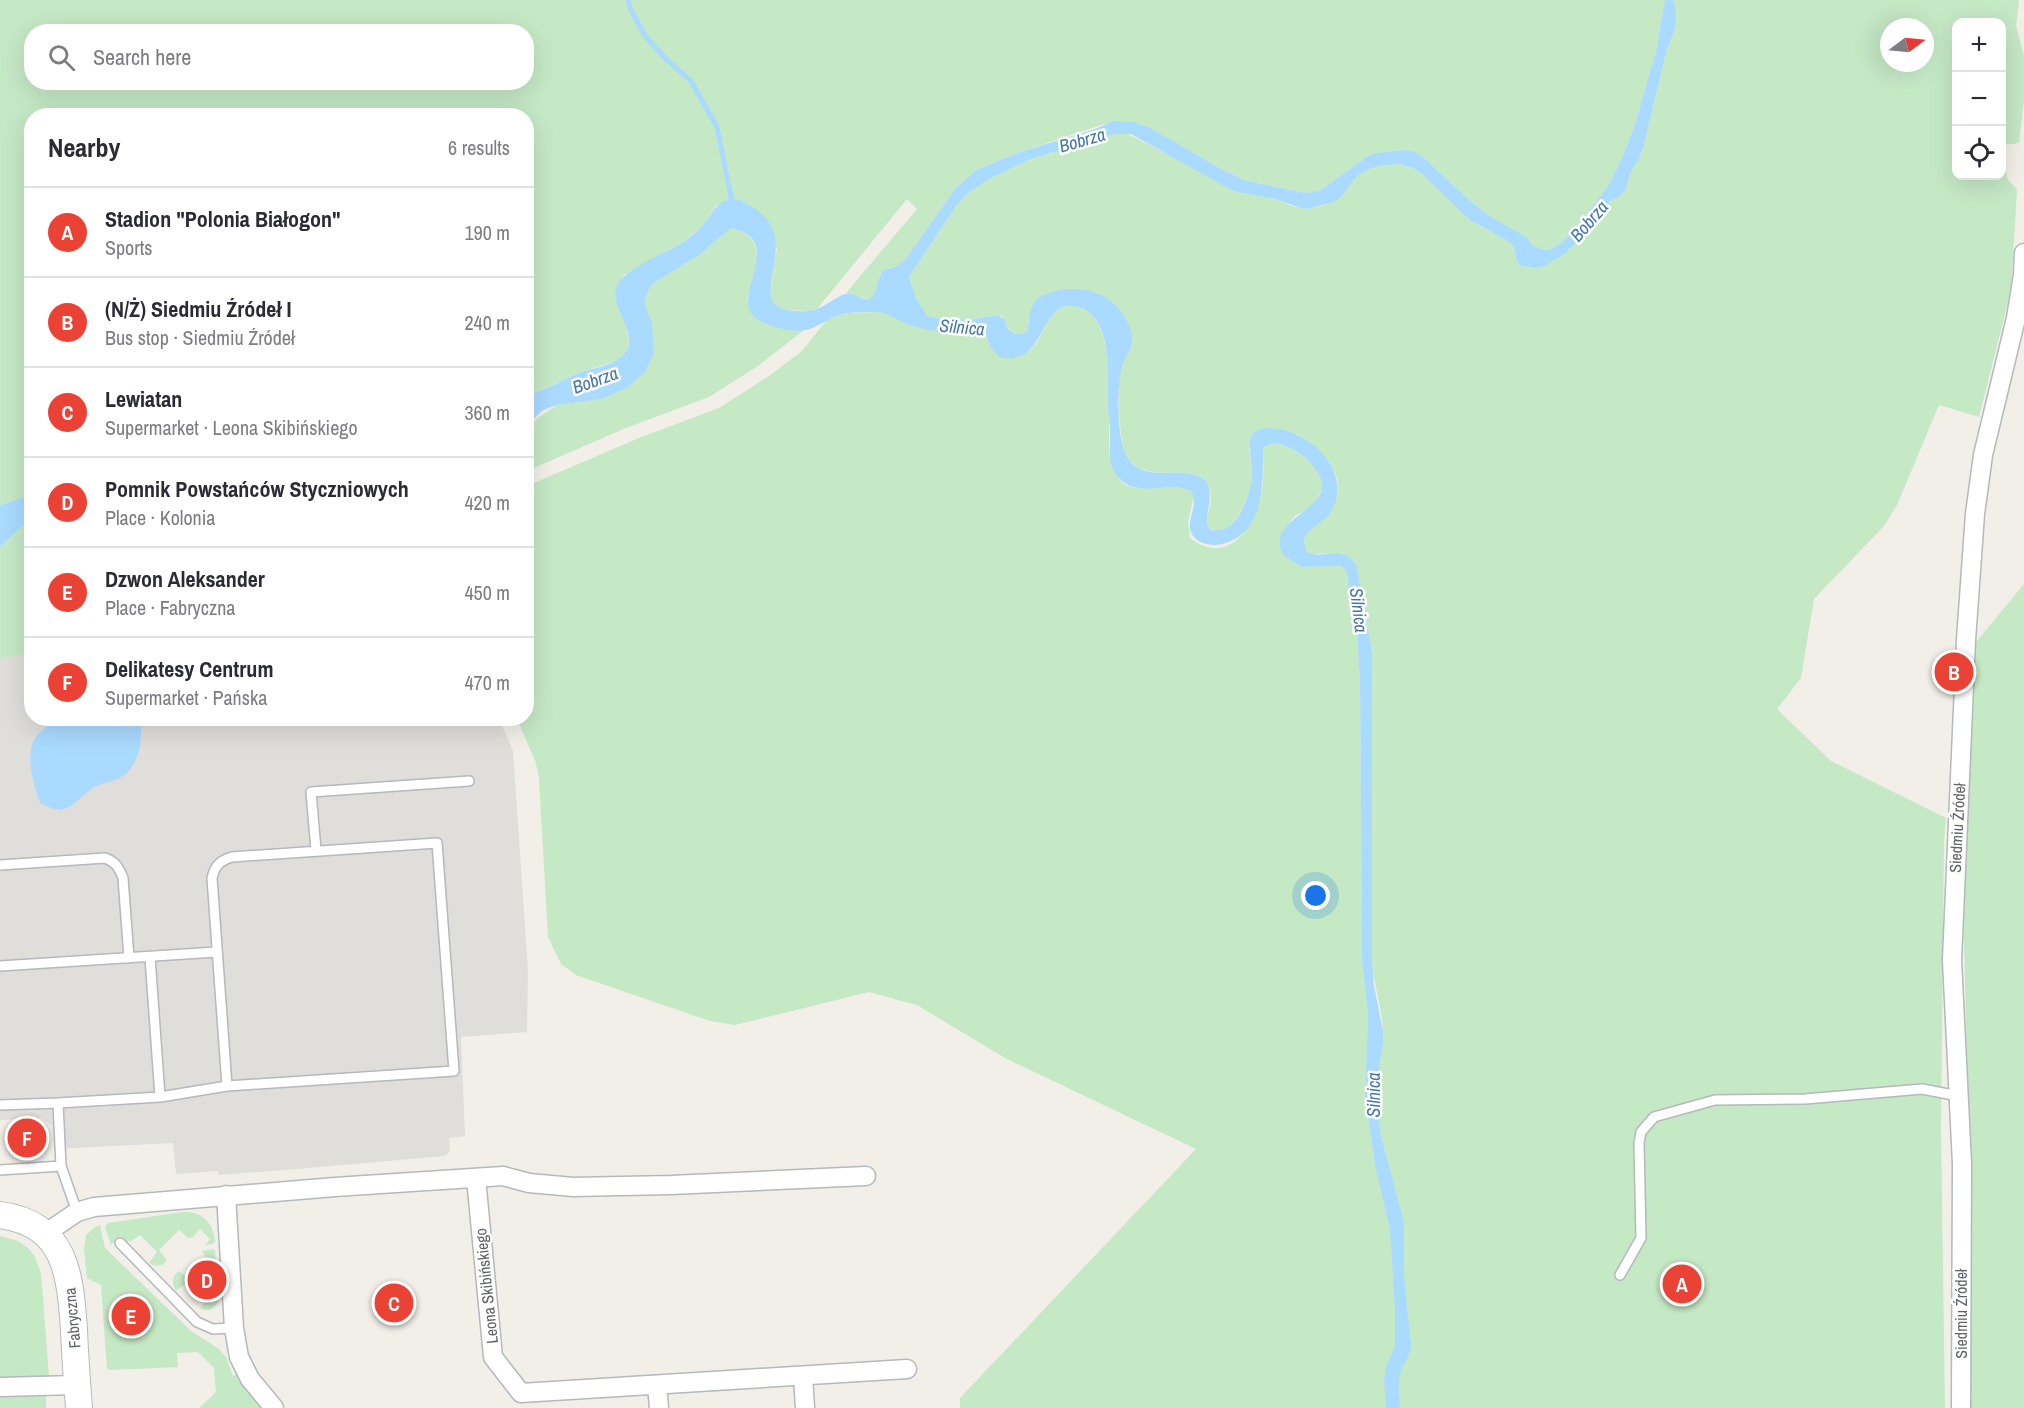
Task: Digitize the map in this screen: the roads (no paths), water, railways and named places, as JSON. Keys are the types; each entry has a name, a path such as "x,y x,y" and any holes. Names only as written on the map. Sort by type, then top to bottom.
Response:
{"main road":[{"path":"0,1215 25,1221 46,1233"},
{"name":"Fabryczna","path":"46,1233 55,1244 68,1274 78,1397"}],"street":[{"name":"Siedmiu Źródeł","path":"1961,1408 1962,1164 1952,960 1966,640 1975,514 1983,455 2016,318 2024,253"},
{"path":"46,1233 87,1208 226,1195 503,1176 529,1183 573,1187 866,1176"},
{"name":"Leona Skibińskiego","path":"476,1178 493,1357 521,1393 907,1370"},
{"path":"226,1195 234,1328 239,1357 250,1379 274,1408"},
{"path":"803,1376 805,1408"},
{"path":"657,1385 659,1408"},
{"path":"0,1387 78,1397"}],"lane":[{"path":"316,850 311,792 469,781"},
{"path":"0,1105 159,1097 226,1086 454,1071 437,843 232,857 221,861 215,868 212,878 226,1086"},
{"path":"0,865 105,858 113,861 119,867 123,878 129,958"},
{"path":"0,966 216,952"},
{"path":"150,957 159,1097"},
{"path":"1620,1275 1641,1238 1639,1143 1641,1132 1654,1117 1715,1100 1805,1100 1922,1089 1959,1096"},
{"path":"58,1103 61,1166 77,1212"},
{"path":"0,1170 61,1166"},
{"path":"120,1244 197,1322 213,1329 234,1328"}],"water":[{"path":"1665,0 1673,0 1676,13 1675,25 1644,145 1630,173 1626,189 1618,198 1610,201 1596,222 1567,252 1545,266 1536,268 1522,266 1517,262 1514,248 1509,242 1470,220 1413,168 1399,164 1378,166 1365,171 1356,177 1340,198 1334,202 1308,209 1275,199 1233,191 1131,134 1114,134 1031,159 991,178 968,193 956,206 909,277 916,298 927,316 955,321 998,315 1004,319 1008,329 1018,334 1028,330 1030,315 1036,300 1048,294 1061,290 1083,290 1094,292 1112,301 1125,318 1132,335 1131,346 1122,365 1119,389 1119,423 1125,452 1135,466 1142,470 1158,473 1184,473 1200,477 1208,484 1210,494 1207,524 1210,529 1220,530 1228,527 1243,508 1252,479 1250,443 1256,431 1265,428 1291,432 1316,447 1333,469 1337,482 1337,496 1332,510 1308,533 1304,542 1307,552 1340,553 1351,559 1357,567 1372,652 1372,959 1374,986 1383,1031 1376,1104 1382,1139 1404,1223 1404,1277 1411,1346 1399,1378 1400,1408 1386,1408 1384,1379 1386,1367 1395,1346 1395,1309 1390,1229 1375,1164 1365,1098 1368,1014 1362,962 1360,685 1357,629 1349,601 1346,570 1341,566 1302,567 1284,556 1280,545 1281,535 1286,527 1312,505 1322,489 1322,480 1317,471 1300,454 1290,448 1270,444 1263,449 1263,477 1259,505 1247,530 1236,538 1219,545 1202,543 1192,534 1190,528 1194,504 1191,491 1173,487 1137,488 1121,480 1113,469 1110,456 1106,350 1098,323 1090,313 1079,307 1066,306 1056,311 1027,353 1015,358 999,357 990,347 986,335 925,329 879,312 843,314 810,329 797,331 783,329 757,319 749,310 748,298 757,257 756,245 748,235 731,228 698,256 652,284 645,304 652,324 654,353 645,372 627,388 602,399 557,405 543,410 534,418 534,394 576,374 609,364 625,353 629,346 629,338 615,296 620,281 635,268 685,241 702,226 721,203 731,199 742,201 762,214 773,230 776,248 770,292 775,304 786,310 806,311 817,309 845,294 868,299 875,293 883,270 896,267 905,260 955,189 976,170 1020,152 1095,129 1113,121 1134,122 1152,129 1223,170 1247,181 1306,193 1321,190 1368,156 1376,153 1413,151 1423,157 1469,200 1491,217 1527,237 1531,244 1538,248 1546,250 1553,248 1575,230 1610,183 1636,121 1656,51"},
{"path":"24,497 24,525 0,547 0,505"},
{"path":"47,726 141,726 137,758 126,774 98,785 70,807 64,809 50,808 40,803 30,763 31,747 36,737"}],"waterway":[{"path":"628,0 645,36 691,81 717,127 733,206"}],"place":[{"name":"(N/Ż) Siedmiu Źródeł I","path":"1954,672"},
{"name":"Delikatesy Centrum","path":"27,1138"},
{"name":"Pomnik Powstańców Styczniowych","path":"207,1280"},
{"name":"Stadion \"Polonia Białogon\"","path":"1682,1284"},
{"name":"Lewiatan","path":"394,1303"},
{"name":"Dzwon Aleksander","path":"131,1316"}],"water label":[{"name":"Bobrza","path":"1082,140"},
{"name":"Bobrza","path":"1589,221"},
{"name":"Silnica","path":"962,327"},
{"name":"Bobrza","path":"595,380"},
{"name":"Silnica","path":"1359,610"},
{"name":"Silnica","path":"1373,1095"}]}
